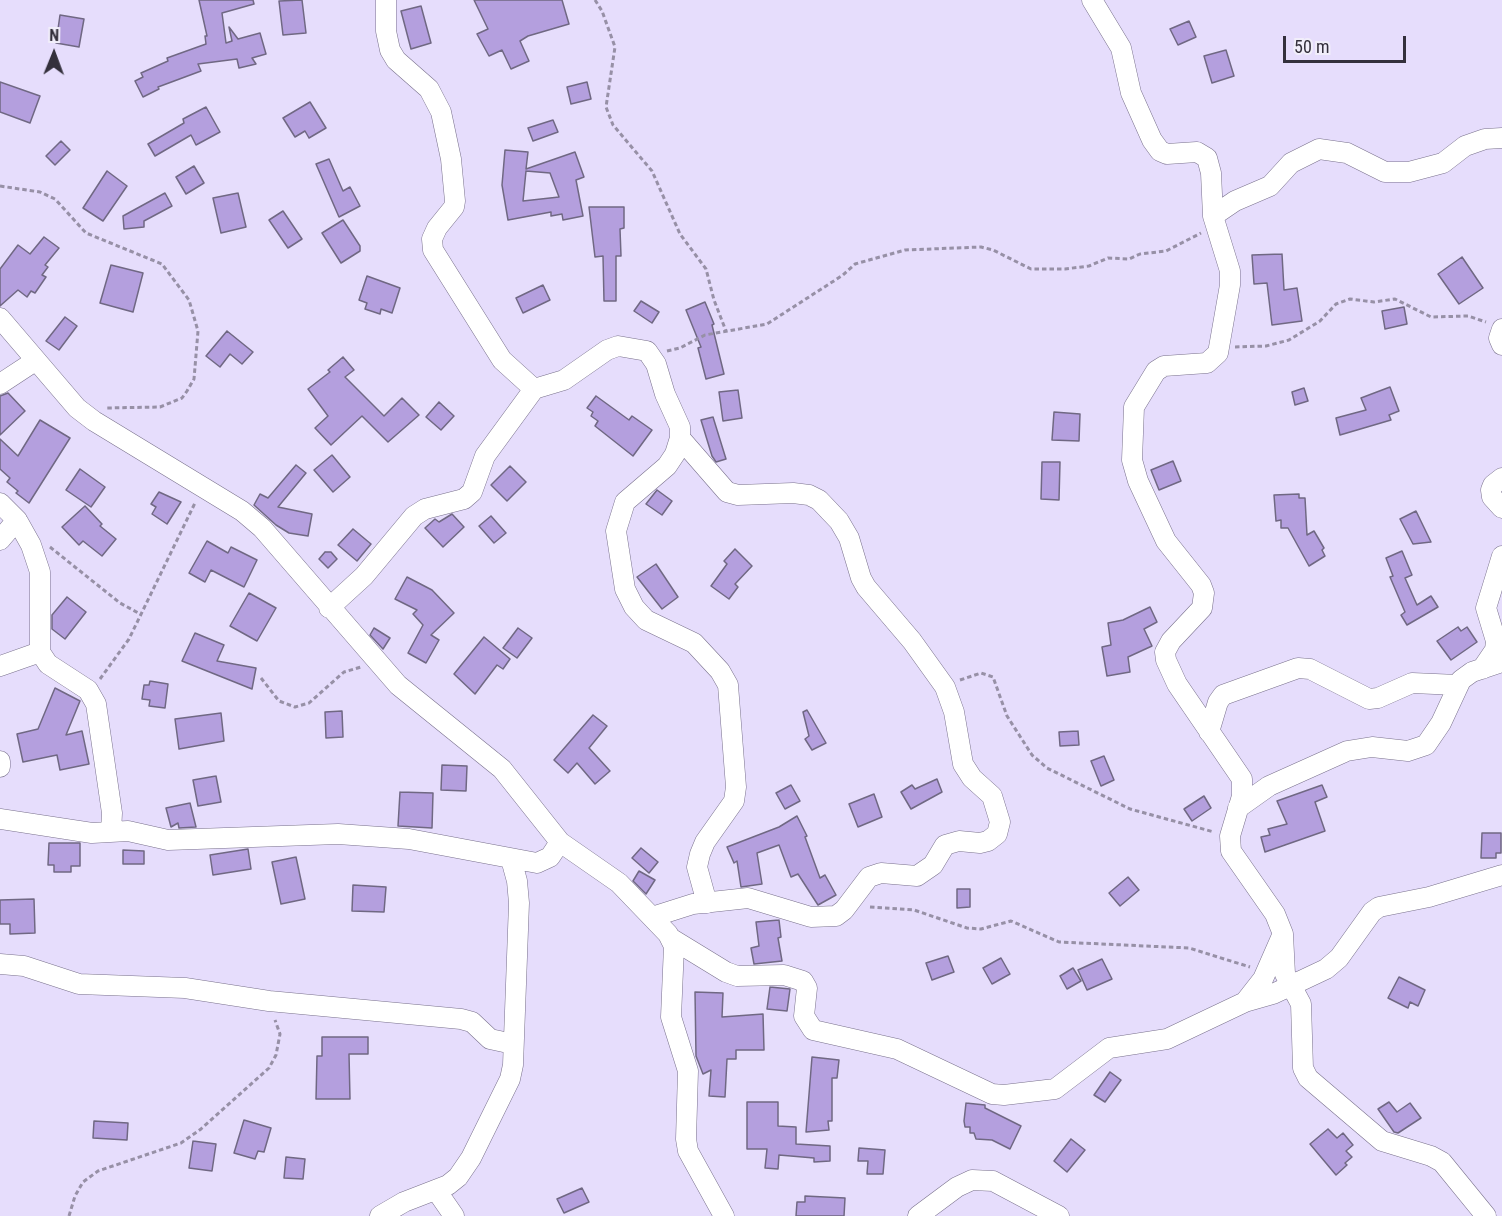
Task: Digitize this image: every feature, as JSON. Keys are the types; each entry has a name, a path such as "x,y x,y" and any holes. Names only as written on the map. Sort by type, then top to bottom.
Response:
{"street":[{"path":"386,0 386,31 390,50 396,60 429,90 441,112 451,159 454,207 437,228 432,239 432,250 502,360 534,389"},
{"path":"1092,0 1121,48 1131,93 1152,140 1167,154 1197,152 1207,158 1211,172 1215,220 1230,271 1218,353 1207,363 1164,366 1156,371 1137,401 1133,416 1132,460 1138,482 1171,549 1201,585 1204,593 1202,608 1171,641 1165,652 1170,672 1242,779 1242,796 1230,836 1233,858 1275,914 1283,934 1284,965 1300,1004 1301,1062 1308,1078 1382,1141 1431,1155 1442,1162 1486,1216"},
{"path":"1215,220 1235,201 1270,186 1292,163 1319,149 1347,153 1384,172 1409,172 1443,163 1465,146 1485,139 1502,138"},
{"path":"0,318 77,408 93,422 242,511 262,528 329,608 418,703 502,769 560,842 619,884 672,939 726,972 737,976 784,975 803,981 807,988 804,1016 813,1030 897,1049 992,1094 1055,1089 1108,1048 1167,1039 1245,1002 1293,986 1326,969 1339,958 1372,912 1379,907 1430,897 1502,875"},
{"path":"1498,326 1502,345"},
{"path":"329,608 364,576 414,516 425,509 464,499 472,492 488,450 534,389 564,380 608,350 618,346 647,351 656,364 665,394 680,427 680,438 675,454 667,466 625,502 616,531 625,589 634,607 646,620 694,643 720,671 728,685 736,787 734,801 705,842 700,854 698,867 707,903"},
{"path":"0,384 35,361"},
{"path":"652,917 707,903 756,899 819,918 836,916 844,910 869,877 881,873 917,876 933,865 945,845 959,841 980,843 997,834 1000,822 999,812 992,796 966,772 951,701 945,687 912,641 866,587 845,529 819,500 793,493 731,494 721,488 680,438"},
{"path":"1502,478 1492,485 1491,490 1492,497 1502,508"},
{"path":"0,503 17,520 31,545 40,572 40,652 48,664 88,690 96,704 112,813 111,832"},
{"path":"0,540 17,520"},
{"path":"1482,669 1495,650 1496,641 1486,608 1502,556"},
{"path":"0,666 40,652"},
{"path":"1238,808 1269,786 1347,751 1372,747 1408,751 1426,745 1441,723 1458,685 1466,676 1502,662"},
{"path":"1209,732 1218,702 1223,695 1298,668 1310,669 1369,699 1378,698 1412,683 1458,685"},
{"path":"0,761 0,767"},
{"path":"0,819 92,833 128,831 168,840 338,834 409,839 510,859 544,862 560,842"},
{"path":"380,1216 404,1202 436,1191 458,1177 471,1158 510,1079 519,903 518,881 510,859"},
{"path":"1245,1002 1254,993 1283,934"},
{"path":"672,939 674,946 671,1017 689,1079 686,1139 694,1163 724,1216"},
{"path":"0,964 38,969 79,984 185,988 269,1001 460,1019 472,1022 490,1039 513,1044"},
{"path":"918,1216 957,1186 972,1180 993,1181 1059,1216"},
{"path":"436,1191 454,1216"}],"path":[{"path":"595,0 602,11 615,47 606,107 613,125 651,171 680,234 706,269 726,331"},
{"path":"0,186 47,195 55,199 86,233 162,264 189,300 197,320 194,379 182,398 160,407 77,408"},
{"path":"647,351 675,350 705,334 767,324 843,275 860,261 904,250 981,247 993,250 1031,269 1065,269 1089,266 1108,258 1129,259 1140,254 1166,252 1215,220"},
{"path":"1221,338 1237,348 1280,344 1320,321 1336,304 1350,299 1374,302 1395,299 1431,317 1468,316 1498,326"},
{"path":"88,690 114,661 142,615 203,488"},
{"path":"50,547 120,603 142,615"},
{"path":"261,678 279,701 295,707 309,703 344,672 367,666 384,668"},
{"path":"945,687 969,675 988,674 999,688 1007,716 1032,755 1047,768 1130,809 1230,836"},
{"path":"844,910 869,907 914,910 947,923 981,929 1011,921 1059,942 1189,948 1241,965 1267,969"},
{"path":"69,1216 83,1182 98,1171 181,1143 201,1130 269,1068 276,1055 280,1034 269,1001"}],"building":[{"path":"199,0 253,0 254,4 222,13 226,43 232,41 229,27 238,39 260,33 266,54 252,58 256,64 239,68 237,59 198,64 201,71 158,87 159,89 143,97 135,81 143,77 141,73 168,61 167,58 206,44 205,36 207,36"},
{"path":"302,0 306,33 283,35 279,1"},
{"path":"474,0 562,0 569,24 528,36 520,41 529,61 511,69 502,50 489,56 477,34 488,29"},
{"path":"421,6 431,43 411,49 401,11"},
{"path":"60,15 84,19 79,47 56,43"},
{"path":"1189,21 1196,37 1178,45 1170,29"},
{"path":"1226,50 1234,76 1212,83 1204,56"},
{"path":"0,82 40,96 30,123 0,112"},
{"path":"587,82 591,99 571,104 567,87"},
{"path":"310,102 326,128 309,138 305,131 295,137 283,118"},
{"path":"206,107 220,132 196,145 191,135 155,156 148,144 184,123 183,119"},
{"path":"553,120 558,132 533,141 528,128"},
{"path":"61,141 70,150 55,165 46,156"},
{"path":"505,150 528,152 526,169 575,152 584,177 576,180 583,216 563,220 562,214 551,216 551,212 508,220 502,185","holes":["526,171 550,173 559,197 523,201"]},
{"path":"329,159 343,191 350,187 360,206 339,217 316,164"},
{"path":"194,166 204,183 186,194 176,177"},
{"path":"107,171 127,186 103,221 83,208"},
{"path":"165,193 172,206 144,221 144,227 124,229 123,216"},
{"path":"238,193 246,227 221,233 213,198"},
{"path":"589,207 624,207 624,228 620,229 621,256 616,256 616,301 604,301 603,256 595,257"},
{"path":"283,211 302,239 288,248 269,220"},
{"path":"343,220 360,246 360,251 341,263 322,233"},
{"path":"44,237 59,248 45,265 48,267 42,275 46,277 35,293 31,291 27,297 18,290 0,306 0,269 18,245 30,254"},
{"path":"1282,254 1284,290 1297,288 1302,321 1272,325 1267,283 1254,284 1252,255"},
{"path":"1462,257 1483,288 1459,304 1438,274"},
{"path":"111,265 143,273 133,312 100,303"},
{"path":"367,276 400,288 392,313 381,309 380,314 365,309 367,303 359,300"},
{"path":"543,285 550,300 523,313 516,298"},
{"path":"641,301 659,312 652,323 634,311"},
{"path":"705,302 714,324 712,325 724,374 706,379 698,348 701,347 686,310"},
{"path":"1404,307 1407,324 1385,329 1382,311"},
{"path":"65,317 77,326 59,350 46,341"},
{"path":"227,331 253,352 242,364 230,354 220,367 206,356"},
{"path":"343,357 354,370 345,377 384,416 402,398 419,415 388,442 362,416 331,445 315,428 328,416 308,389 330,372 328,370"},
{"path":"1390,387 1399,411 1389,415 1391,420 1340,435 1336,418 1366,410 1361,398"},
{"path":"1304,388 1308,401 1295,405 1292,392"},
{"path":"738,390 742,418 723,421 719,392"},
{"path":"8,393 25,411 0,435 0,396"},
{"path":"596,396 629,420 632,416 652,430 633,456 595,426 598,421 591,416 593,412 587,408"},
{"path":"439,402 454,416 441,430 426,417"},
{"path":"1054,412 1080,414 1079,441 1052,440"},
{"path":"713,417 726,459 716,462 701,420"},
{"path":"40,420 70,438 29,503 16,493 18,491 7,482 10,478 0,469 0,439 18,456"},
{"path":"332,455 350,477 333,492 314,470"},
{"path":"1173,461 1181,481 1159,490 1151,470"},
{"path":"1042,462 1060,462 1059,500 1041,499"},
{"path":"296,465 306,473 278,507 312,514 308,536 289,533 276,525 254,505 260,494 268,498"},
{"path":"510,466 526,482 507,501 491,485"},
{"path":"80,469 105,487 91,507 66,490"},
{"path":"657,490 672,501 662,515 646,504"},
{"path":"159,492 181,502 167,524 152,514 156,507 151,504"},
{"path":"1299,494 1299,498 1305,498 1307,535 1314,531 1324,548 1322,550 1325,556 1309,566 1288,528 1281,528 1281,520 1276,521 1274,495"},
{"path":"85,506 102,524 100,526 116,539 102,556 83,541 79,545 62,527"},
{"path":"1416,511 1431,542 1413,544 1400,519"},
{"path":"452,514 464,527 443,547 425,528 435,519 439,522"},
{"path":"491,516 506,533 494,543 479,526"},
{"path":"353,529 371,544 357,561 338,545"},
{"path":"207,541 228,553 231,547 257,560 244,587 211,570 205,582 189,573"},
{"path":"735,549 752,566 735,584 738,587 729,599 711,586 727,564 724,561"},
{"path":"1402,551 1412,575 1405,578 1417,605 1431,596 1438,607 1407,625 1401,615 1405,612 1390,577 1393,576 1386,558"},
{"path":"325,552 331,552 337,559 328,568 319,559"},
{"path":"656,564 678,597 662,609 637,577"},
{"path":"407,577 432,590 454,613 431,635 439,640 426,663 408,653 423,625 413,614 417,610 395,599"},
{"path":"249,593 276,608 257,641 230,626"},
{"path":"67,597 86,612 65,639 52,629 52,615"},
{"path":"1150,607 1157,622 1144,629 1152,646 1128,657 1130,672 1107,676 1102,647 1111,645 1108,623 1123,620"},
{"path":"1458,627 1461,631 1467,627 1477,642 1451,660 1437,641"},
{"path":"374,628 390,638 383,649 370,635"},
{"path":"518,628 532,638 517,658 503,648"},
{"path":"195,633 224,645 217,661 256,668 252,689 182,661"},
{"path":"484,637 510,659 503,669 497,665 475,694 454,674"},
{"path":"150,681 168,684 165,708 149,706 150,700 142,699 144,685 149,685"},
{"path":"55,688 80,701 66,735 82,731 89,764 60,770 57,755 23,762 17,734 38,729"},
{"path":"807,710 826,743 812,750 805,739 809,736 803,712"},
{"path":"342,711 343,737 326,738 325,712"},
{"path":"221,713 224,741 179,749 175,719"},
{"path":"593,715 607,726 589,748 610,771 595,784 577,763 568,773 554,760"},
{"path":"1078,731 1079,745 1060,746 1059,732"},
{"path":"1104,756 1114,780 1101,786 1091,761"},
{"path":"442,765 467,766 466,791 441,790"},
{"path":"216,776 221,802 198,806 193,780"},
{"path":"937,779 942,792 911,809 901,792 912,785 915,789"},
{"path":"791,785 800,801 785,809 776,793"},
{"path":"1322,785 1327,797 1315,802 1325,831 1265,852 1261,837 1270,835 1268,829 1287,824 1277,801"},
{"path":"400,792 433,793 432,828 398,826"},
{"path":"874,794 882,817 858,827 849,804"},
{"path":"1204,796 1211,808 1192,821 1184,809"},
{"path":"190,803 196,827 179,828 178,823 171,827 166,808"},
{"path":"797,816 807,836 805,837 820,878 825,875 836,895 818,905 798,874 791,877 779,845 757,853 762,884 741,887 737,861 734,863 727,847 779,827"},
{"path":"1482,833 1501,833 1501,853 1496,853 1496,858 1481,858"},
{"path":"49,843 80,843 80,866 71,866 71,872 54,872 54,865 48,865"},
{"path":"641,848 658,862 649,873 632,858"},
{"path":"248,849 251,869 213,875 210,855"},
{"path":"123,850 144,851 144,864 123,864"},
{"path":"296,857 305,899 281,904 272,862"},
{"path":"639,871 655,880 646,894 633,881"},
{"path":"1128,877 1139,890 1120,906 1109,893"},
{"path":"353,885 386,887 384,912 352,911"},
{"path":"957,889 970,889 970,907 957,908"},
{"path":"34,899 35,933 10,934 10,924 0,924 0,900"},
{"path":"779,920 781,937 778,938 782,961 754,964 751,948 759,946 756,922"},
{"path":"948,956 954,972 932,980 926,963"},
{"path":"1001,958 1010,974 992,984 983,968"},
{"path":"1102,959 1112,979 1087,990 1078,970"},
{"path":"1073,968 1081,981 1067,989 1060,976"},
{"path":"1399,977 1425,990 1418,1006 1410,1002 1408,1008 1388,998"},
{"path":"770,987 790,989 787,1011 767,1009"},
{"path":"695,992 723,993 722,1017 763,1014 764,1050 736,1050 736,1059 727,1059 725,1097 709,1096 711,1070 703,1074 696,1056"},
{"path":"322,1037 368,1037 368,1054 349,1054 350,1099 316,1099 317,1056 322,1056"},
{"path":"812,1057 839,1060 837,1078 832,1078 832,1121 828,1121 829,1130 806,1132"},
{"path":"1110,1072 1121,1080 1105,1102 1094,1095"},
{"path":"747,1102 778,1102 778,1126 796,1127 796,1144 830,1146 830,1161 814,1162 814,1158 779,1155 778,1169 765,1168 767,1149 747,1149"},
{"path":"1389,1102 1397,1112 1410,1103 1421,1118 1398,1133 1394,1132 1378,1109"},
{"path":"966,1103 985,1105 985,1108 1021,1126 1010,1149 992,1140 976,1139 974,1133 970,1133 970,1127 965,1127 964,1121"},
{"path":"244,1120 271,1128 264,1152 258,1151 255,1159 234,1153"},
{"path":"94,1121 128,1123 127,1140 93,1138"},
{"path":"1328,1129 1337,1138 1343,1133 1353,1145 1346,1151 1352,1157 1336,1175 1310,1144"},
{"path":"1071,1139 1085,1150 1067,1172 1054,1161"},
{"path":"193,1141 216,1144 212,1171 189,1168"},
{"path":"859,1148 885,1150 883,1174 867,1174 868,1161 858,1161"},
{"path":"286,1157 305,1159 303,1179 284,1178"},
{"path":"582,1188 589,1202 564,1213 557,1199"},
{"path":"805,1196 845,1198 844,1216 796,1216 797,1202 805,1202"}]}
